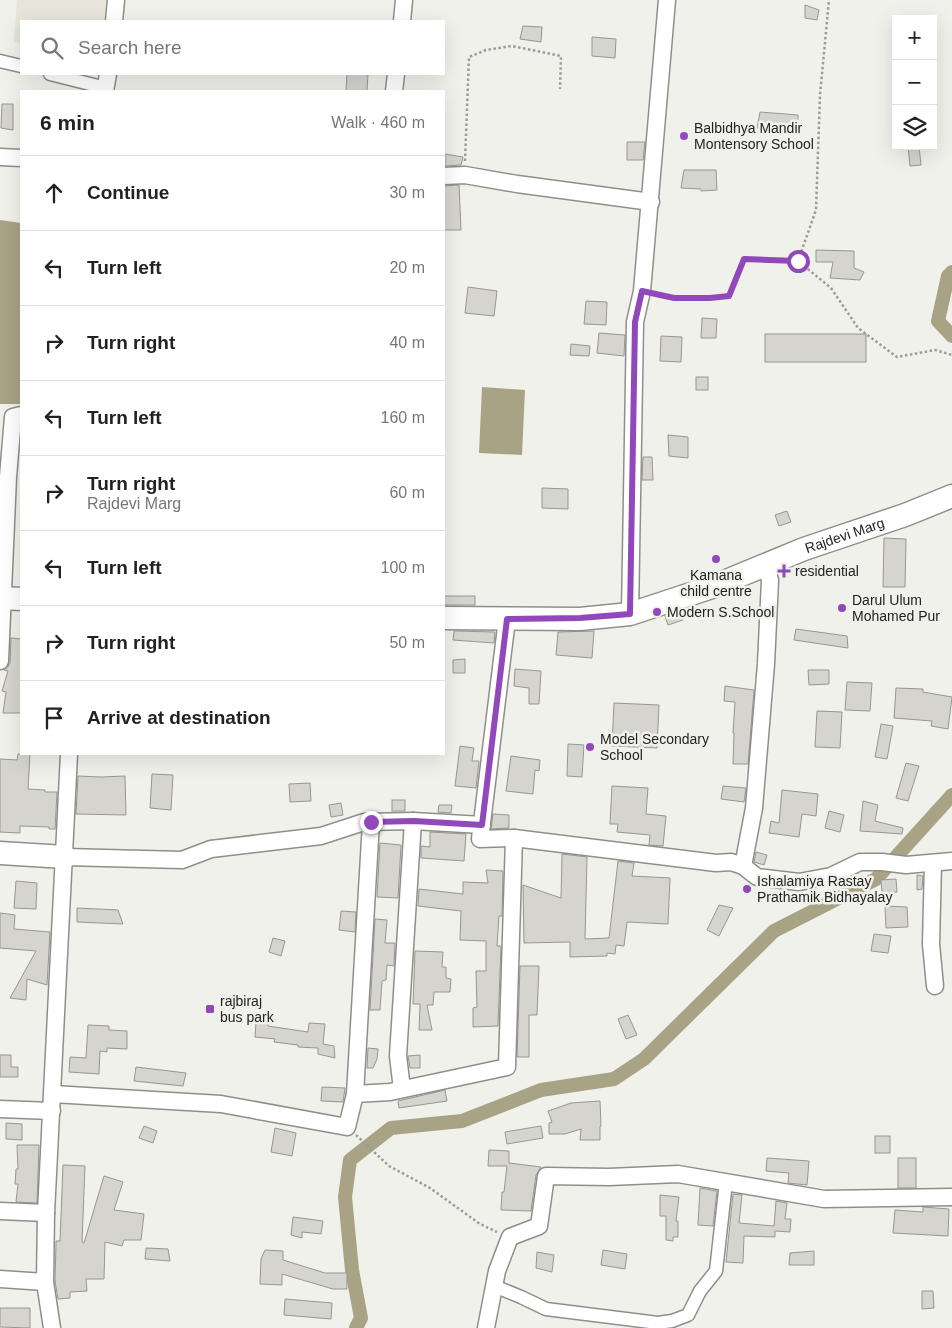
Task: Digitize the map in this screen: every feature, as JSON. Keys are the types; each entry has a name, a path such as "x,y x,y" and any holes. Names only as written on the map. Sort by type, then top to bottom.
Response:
{"main road":[{"name":"Rajdevi Marg","path":"445,618 580,618 630,614 712,587 804,549 905,515 952,496"},
{"path":"0,853 65,857"}],"street":[{"path":"114,20 116,0"},
{"path":"402,20 404,0"},
{"path":"630,614 635,322 642,291 651,202 667,0"},
{"path":"0,61 20,66"},
{"path":"56,75 106,84"},
{"path":"394,90 396,75"},
{"path":"0,157 20,158"},
{"path":"445,176 465,175 651,202"},
{"path":"0,661 8,598 13,417 20,415"},
{"path":"743,866 754,808 766,664 770,580 766,565"},
{"path":"507,619 480,839 514,838 716,863 731,862 743,866 758,877 799,882 831,876 860,862 906,865 952,861"},
{"path":"52,1328 46,1282 46,1213 69,755"},
{"path":"65,857 182,860 211,848 321,836 364,822 414,821 482,825"},
{"path":"402,1089 398,1056 414,821"},
{"path":"52,1094 221,1104 347,1127 355,1094 371,822"},
{"path":"355,1094 390,1092 506,1067 514,838"},
{"path":"932,863 931,944 935,986"},
{"path":"0,1109 52,1111"},
{"path":"486,1328 497,1271 510,1237 539,1226 546,1176 609,1177 678,1174 824,1199 952,1196"},
{"path":"494,1286 546,1309 658,1323 688,1316 700,1291 716,1271 726,1182"},
{"path":"0,1211 46,1213"},
{"path":"0,1279 46,1282"}],"path":[{"path":"798,261 816,210 820,94 828,0"},
{"path":"465,175 469,57 486,50 512,46 562,56 560,89"},
{"path":"642,291 674,298 729,296 744,259 798,261 831,288 858,328 898,356 935,350 952,355"},
{"path":"347,1127 389,1166 430,1188 480,1224 510,1237"}],"shaded area":[{"path":"17,0 106,0 104,20 20,20 20,43 14,42"},
{"path":"0,220 20,223 20,404 0,404"},
{"path":"482,387 525,390 522,455 479,453"}],"building":[{"path":"805,5 819,10 817,20 805,18"},
{"path":"523,26 542,27 541,42 520,39"},
{"path":"592,37 616,39 615,58 592,56"},
{"path":"347,75 368,75 367,90 346,90"},
{"path":"2,104 13,104 13,130 1,128"},
{"path":"760,112 798,115 798,129 757,128"},
{"path":"627,142 645,142 643,160 627,160"},
{"path":"908,150 919,150 921,165 910,166"},
{"path":"445,154 463,157 461,165 445,166"},
{"path":"684,170 716,170 717,190 701,191 701,189 681,188"},
{"path":"459,185 461,230 445,230 445,186"},
{"path":"816,250 854,251 854,268 864,272 860,280 830,278 833,262 816,262"},
{"path":"468,287 497,291 494,316 465,313"},
{"path":"586,301 607,302 606,325 584,324"},
{"path":"702,318 717,319 716,338 701,338"},
{"path":"599,333 625,335 624,356 597,353"},
{"path":"765,334 866,334 866,362 765,362"},
{"path":"661,336 682,337 681,362 660,361"},
{"path":"571,344 590,346 589,356 570,355"},
{"path":"696,377 708,377 708,390 696,390"},
{"path":"668,435 688,437 688,458 669,456"},
{"path":"643,457 652,457 653,480 642,480"},
{"path":"542,488 568,489 568,509 542,508"},
{"path":"787,511 791,522 779,526 775,515"},
{"path":"884,538 906,539 905,587 883,587"},
{"path":"445,596 475,596 475,605 445,605"},
{"path":"680,611 683,620 668,625 665,616"},
{"path":"796,629 847,636 848,648 794,640"},
{"path":"454,631 495,632 494,643 453,640"},
{"path":"594,631 592,658 556,655 558,632"},
{"path":"11,638 20,639 20,713 3,713 6,692 2,691 8,671 4,670 10,662"},
{"path":"465,659 465,673 453,673 453,660"},
{"path":"515,669 541,671 539,704 529,704 529,688 514,686"},
{"path":"808,670 829,670 829,684 809,685"},
{"path":"847,682 872,683 870,711 845,710"},
{"path":"725,686 754,690 748,764 733,764 735,702 724,701"},
{"path":"896,688 923,689 923,692 952,697 948,729 931,726 932,721 894,718"},
{"path":"614,703 659,705 657,748 612,746"},
{"path":"817,711 842,712 840,748 815,747"},
{"path":"881,724 893,726 887,759 875,757"},
{"path":"568,744 584,745 582,777 567,776"},
{"path":"460,746 474,748 472,761 479,761 476,788 455,786"},
{"path":"18,754 30,755 28,789 57,792 55,829 20,826 20,833 0,832 0,759 17,760"},
{"path":"511,756 540,760 539,771 535,770 533,794 506,791"},
{"path":"906,763 919,766 908,801 896,798"},
{"path":"152,774 173,775 171,810 150,808"},
{"path":"78,776 125,776 126,815 76,814"},
{"path":"310,783 311,801 290,802 289,784"},
{"path":"612,786 648,788 646,814 666,816 663,846 649,845 650,835 617,832 618,824 610,824"},
{"path":"723,786 746,788 744,802 721,799"},
{"path":"782,790 818,794 816,816 802,814 799,837 769,833 771,821 779,823"},
{"path":"392,800 405,800 405,811 392,811"},
{"path":"863,801 878,805 875,821 903,828 902,834 860,831"},
{"path":"341,803 343,815 331,817 329,805"},
{"path":"439,805 452,805 451,813 438,812"},
{"path":"829,811 844,815 840,832 825,828"},
{"path":"493,814 509,815 509,828 491,829"},
{"path":"430,832 466,834 464,861 421,858 421,846 430,847"},
{"path":"380,843 401,845 398,898 377,897"},
{"path":"756,852 767,855 764,865 754,862"},
{"path":"562,854 587,857 585,939 609,938 618,861 634,863 632,876 670,878 668,924 627,922 624,946 616,945 615,954 607,953 607,956 570,957 570,942 524,943 523,885 561,898"},
{"path":"486,870 503,871 502,916 499,916 497,946 501,946 498,1026 473,1027 473,1008 477,1007 476,971 486,971 486,941 460,940 461,911 418,906 419,889 463,894 463,882 488,883"},
{"path":"917,875 923,876 922,889 917,890"},
{"path":"896,879 897,892 882,893 881,880"},
{"path":"16,881 37,883 36,909 14,908"},
{"path":"719,905 733,908 719,936 707,930"},
{"path":"885,906 907,907 908,927 886,928"},
{"path":"77,908 118,910 123,924 77,922"},
{"path":"341,911 356,912 355,932 339,930"},
{"path":"0,913 15,915 14,929 50,932 47,985 27,979 26,1000 10,998 36,951 0,948"},
{"path":"375,919 387,920 385,943 395,943 394,966 387,965 386,980 382,981 380,1010 370,1010"},
{"path":"874,934 891,936 888,953 871,951"},
{"path":"273,938 285,941 281,956 269,952"},
{"path":"415,951 443,952 442,967 446,967 446,978 451,979 450,992 434,992 433,1005 427,1005 432,1030 419,1030 420,1004 413,1004"},
{"path":"520,966 539,966 537,1015 529,1015 529,1057 517,1057"},
{"path":"628,1015 637,1035 626,1039 618,1019"},
{"path":"256,1022 268,1023 268,1026 308,1032 309,1023 325,1024 323,1044 334,1046 335,1058 318,1054 318,1048 298,1047 298,1045 274,1042 275,1039 255,1037"},
{"path":"88,1025 109,1026 109,1030 127,1031 127,1049 107,1048 107,1052 100,1051 99,1074 69,1072 70,1057 86,1058"},
{"path":"368,1048 378,1049 377,1059 373,1068 367,1068"},
{"path":"0,1055 11,1055 11,1067 18,1067 18,1077 0,1077"},
{"path":"420,1055 420,1068 410,1068 408,1056"},
{"path":"136,1067 186,1073 183,1086 134,1081"},
{"path":"322,1087 345,1088 343,1102 321,1101"},
{"path":"445,1090 447,1101 399,1108 398,1101"},
{"path":"600,1101 600,1140 580,1140 581,1129 565,1134 549,1134 549,1123 552,1122 548,1111 571,1103"},
{"path":"6,1123 22,1124 22,1140 6,1139"},
{"path":"144,1126 157,1131 153,1143 139,1138"},
{"path":"541,1126 543,1138 507,1144 505,1132"},
{"path":"275,1128 296,1133 292,1156 271,1152"},
{"path":"875,1136 890,1136 890,1153 875,1153"},
{"path":"17,1145 39,1145 37,1203 16,1202 18,1184 15,1184 16,1169 18,1169"},
{"path":"489,1150 509,1151 509,1163 541,1167 536,1175 531,1211 501,1210 507,1166 488,1166"},
{"path":"767,1158 809,1161 807,1185 788,1183 789,1173 766,1171"},
{"path":"898,1158 916,1158 916,1188 898,1188"},
{"path":"63,1165 85,1166 82,1242 84,1243 104,1176 123,1182 114,1210 144,1214 141,1240 124,1240 122,1246 105,1242 104,1279 86,1279 87,1291 70,1292 70,1298 58,1299 55,1281 56,1241 60,1241"},
{"path":"700,1188 717,1191 713,1226 698,1225"},
{"path":"733,1194 742,1195 739,1223 774,1226 776,1201 787,1203 785,1219 791,1219 790,1232 775,1231 775,1237 744,1236 743,1263 726,1262"},
{"path":"660,1195 679,1197 676,1221 678,1221 678,1237 673,1237 673,1241 666,1240 666,1216 660,1216"},
{"path":"923,1207 949,1209 948,1236 893,1233 895,1210 923,1212"},
{"path":"293,1217 323,1221 321,1234 302,1232 302,1238 291,1235"},
{"path":"146,1248 168,1249 170,1261 145,1259"},
{"path":"265,1250 283,1251 283,1260 325,1273 347,1273 347,1289 333,1289 282,1274 282,1285 260,1284 261,1259"},
{"path":"603,1250 627,1254 625,1269 601,1265"},
{"path":"814,1251 814,1265 789,1265 790,1253"},
{"path":"537,1252 554,1255 552,1272 536,1268"},
{"path":"922,1291 933,1291 934,1308 922,1309"},
{"path":"285,1299 332,1303 331,1319 284,1315"},
{"path":"0,1308 30,1308 30,1328 0,1327"}],"waterway":[{"path":"952,272 948,276 938,321 952,336"},
{"path":"356,1328 361,1318 352,1270 345,1197 350,1160 391,1128 462,1121 541,1090 614,1079 644,1059 774,931 876,879 952,795"}],"place":[{"name":"Balbidhya Mandir Montensory School","path":"684,136"},
{"name":"Kamana child centre","path":"716,559"},
{"name":"residential","path":"784,571"},
{"name":"Darul Ulum Mohamed Pur","path":"842,608"},
{"name":"Modern S.School","path":"657,612"},
{"name":"Model Secondary School","path":"590,747"},
{"name":"Ishalamiya Rastay Prathamik Bidhayalay","path":"747,889"},
{"name":"rajbiraj bus park","path":"210,1009"}],"route":[{"path":"371,822 414,821 482,825 507,619 580,618 630,614 635,322 642,291 674,298 729,296 744,259 798,261"}]}
